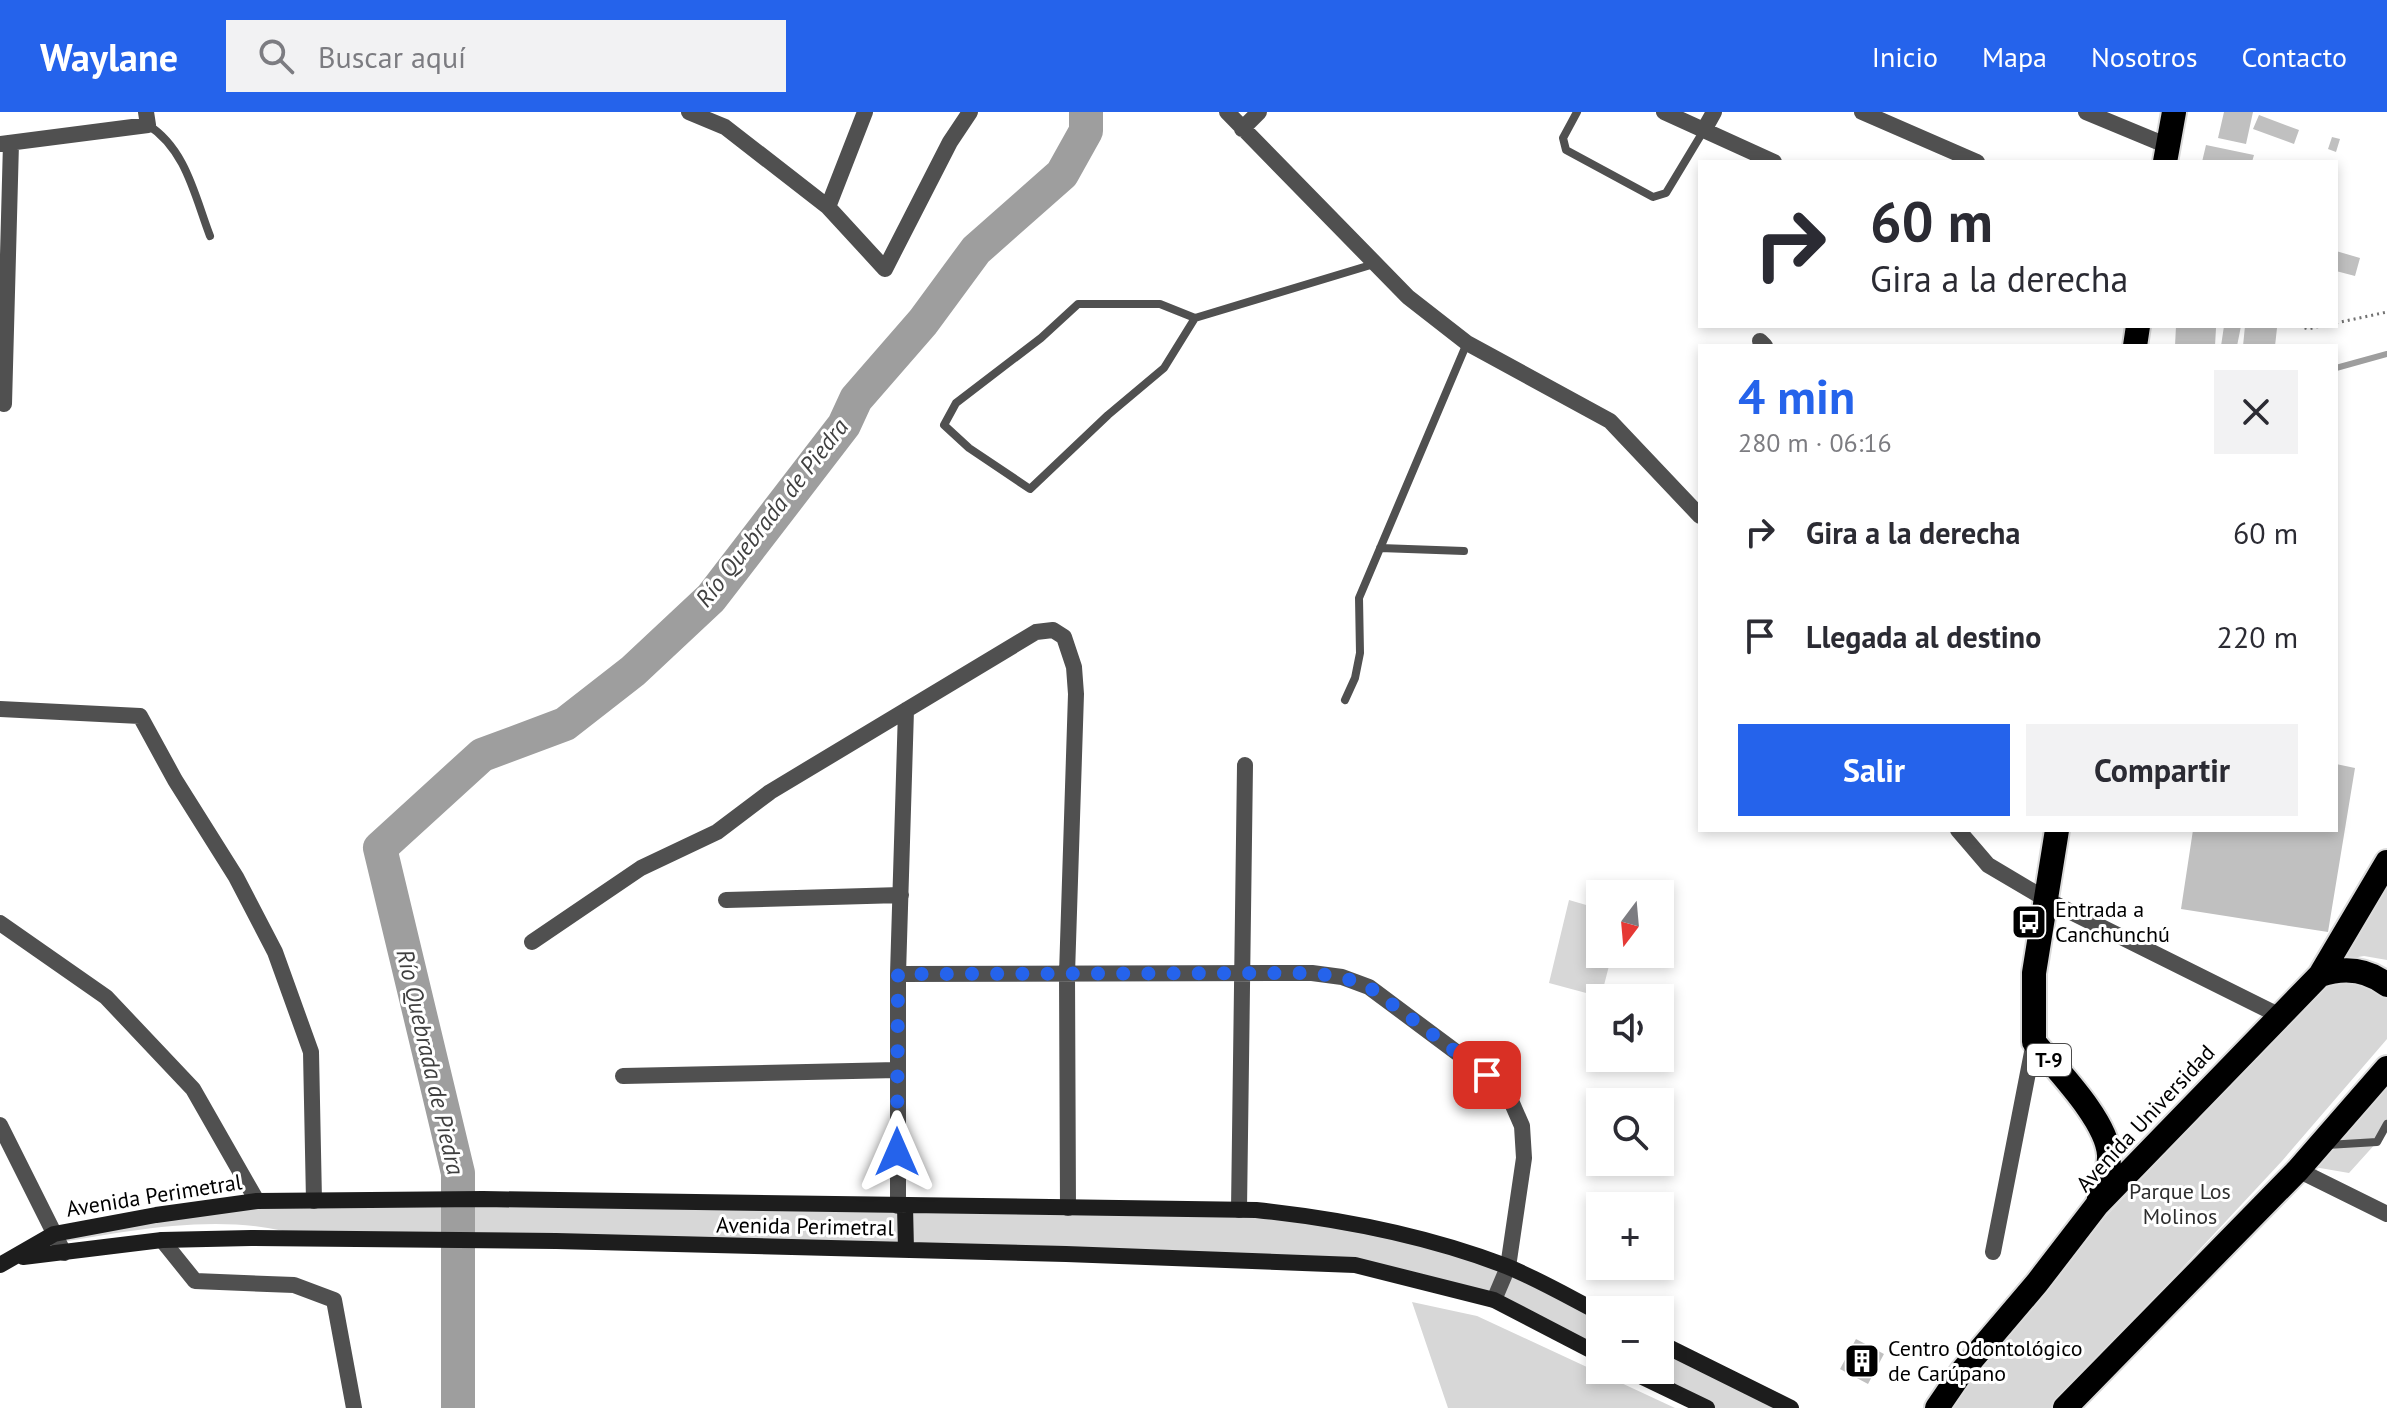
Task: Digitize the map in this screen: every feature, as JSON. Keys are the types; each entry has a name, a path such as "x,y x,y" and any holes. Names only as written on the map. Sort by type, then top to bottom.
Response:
{"highway":[{"path":"2167,154 2174,112"},
{"name":"T-9","path":"2057,832 2034,973 2034,1042 2077,1093 2098,1124 2109,1154 2097,1205"},
{"name":"Avenida Universidad","path":"1937,1408 1963,1370 2037,1283 2097,1205 2320,975 2387,862"},
{"path":"2320,975 2348,970 2374,974 2387,985"},
{"path":"2066,1407 2298,1170 2387,1068"}],"main road":[{"name":"Avenida Perimetral","path":"17,1257 54,1234 257,1201 483,1199 1239,1210 1329,1218 1406,1233 1508,1267 1586,1306"},
{"path":"901,1206 906,1250"},
{"name":"Avenida Perimetral","path":"17,1257 162,1240 266,1238 556,1241 1355,1265 1494,1300 1586,1348"},
{"path":"0,1265 17,1257"},
{"path":"1674,1350 1791,1408"},
{"path":"1926,1408 1963,1370"},
{"path":"1657,1384 1707,1408"}],"street":[{"path":"689,112 725,127 828,207 885,269 950,142 970,112"},
{"path":"828,207 865,112"},
{"path":"1227,112 1408,297 1467,343 1610,421 1698,514"},
{"path":"1242,129 1259,112"},
{"path":"1664,112 1770,160"},
{"path":"1704,130 1714,112"},
{"path":"1862,112 1972,160"},
{"path":"2086,112 2167,154"},
{"path":"4,404 5,144 147,119"},
{"path":"532,942 641,868 717,832 770,792 906,710 1036,632 1053,630 1064,637 1074,667 1076,694 1067,974 1068,1208"},
{"path":"0,709 140,716 175,780 236,877 268,940 311,1052 314,1201"},
{"path":"901,1206 897,1070 906,710"},
{"path":"1239,1210 1245,765"},
{"path":"1960,832 1988,865 2047,900 2280,1016"},
{"path":"726,900 901,895"},
{"path":"0,923 106,997 193,1089 257,1201"},
{"path":"898,974 1312,973 1342,977 1369,987 1508,1094 1522,1126 1524,1158 1508,1267 1494,1300"},
{"path":"1993,1252 2034,1042"},
{"path":"623,1076 897,1070"},
{"path":"0,1125 64,1253"},
{"path":"2298,1170 2387,1214"},
{"path":"162,1240 195,1281 294,1285 334,1300 354,1408"}],"lane":[{"path":"1577,112 1563,138 1566,150 1653,197 1666,193 1704,130"},
{"path":"147,119 179,155 210,236"},
{"path":"1195,318 1164,368 1108,415 1030,489 969,448 944,425 956,403 1041,338 1078,304 1160,304 1195,318 1375,264"},
{"path":"1345,700 1355,678 1360,653 1359,598 1467,343"},
{"path":"1380,548 1464,551"},
{"path":"2319,1146 2377,1142 2387,1124"}],"path":[{"path":"2338,323 2387,312"}],"green space":[{"path":"2387,876 2387,960 2364,956 2335,961"},
{"path":"1569,900 1586,905 1586,968 1608,968 1604,984 1586,984 1586,993 1549,983"},
{"name":"Parque Los Molinos","path":"2343,976 2381,987 2387,997 2387,1039 2282,1161 2052,1408 1948,1408 2105,1217 2326,985"},
{"path":"2387,1083 2387,1124 2377,1142 2349,1173 2314,1167"},
{"path":"257,1206 1256,1210 1406,1233 1586,1307 1586,1348 1494,1300 1355,1265 310,1239 268,1228 213,1224 156,1228 45,1245 128,1224"},
{"path":"1412,1302 1477,1316 1586,1367 1586,1384 1623,1384 1675,1408 1448,1408"},
{"path":"1674,1350 1791,1408 1713,1408 1660,1384 1674,1384"}],"building":[{"path":"2224,112 2253,112 2246,144 2218,138"},
{"path":"2259,115 2299,130 2294,144 2253,129"},
{"path":"2332,137 2340,139 2336,152 2328,149"},
{"path":"2206,145 2254,155 2253,160 2202,160"},
{"path":"2338,252 2360,258 2355,276 2338,272"},
{"path":"2176,328 2216,328 2215,344 2175,344"},
{"path":"2224,328 2241,328 2237,344 2221,344"},
{"path":"2245,328 2277,328 2275,344 2243,344"},
{"path":"2338,764 2355,768 2328,932 2181,909 2193,832 2338,832"},
{"name":"Centro Odontológico de Carúpano","path":"1856,1339 1884,1354 1868,1384 1840,1369"}],"waterway":[{"name":"Río Quebrada de Piedra","path":"458,1408 458,1173 380,848 482,755 565,724 633,671 711,598 844,425 856,399 923,322 976,250 1062,174 1086,131 1086,112"},
{"path":"2338,367 2387,354"}],"place":[{"name":"Entrada a Canchunchú","path":"2029,922"},
{"name":"Centro Odontológico de Carúpano","path":"1862,1361"}],"route":[{"path":"897,1152 898,974 1312,973 1342,977 1369,987 1487,1075"}]}
